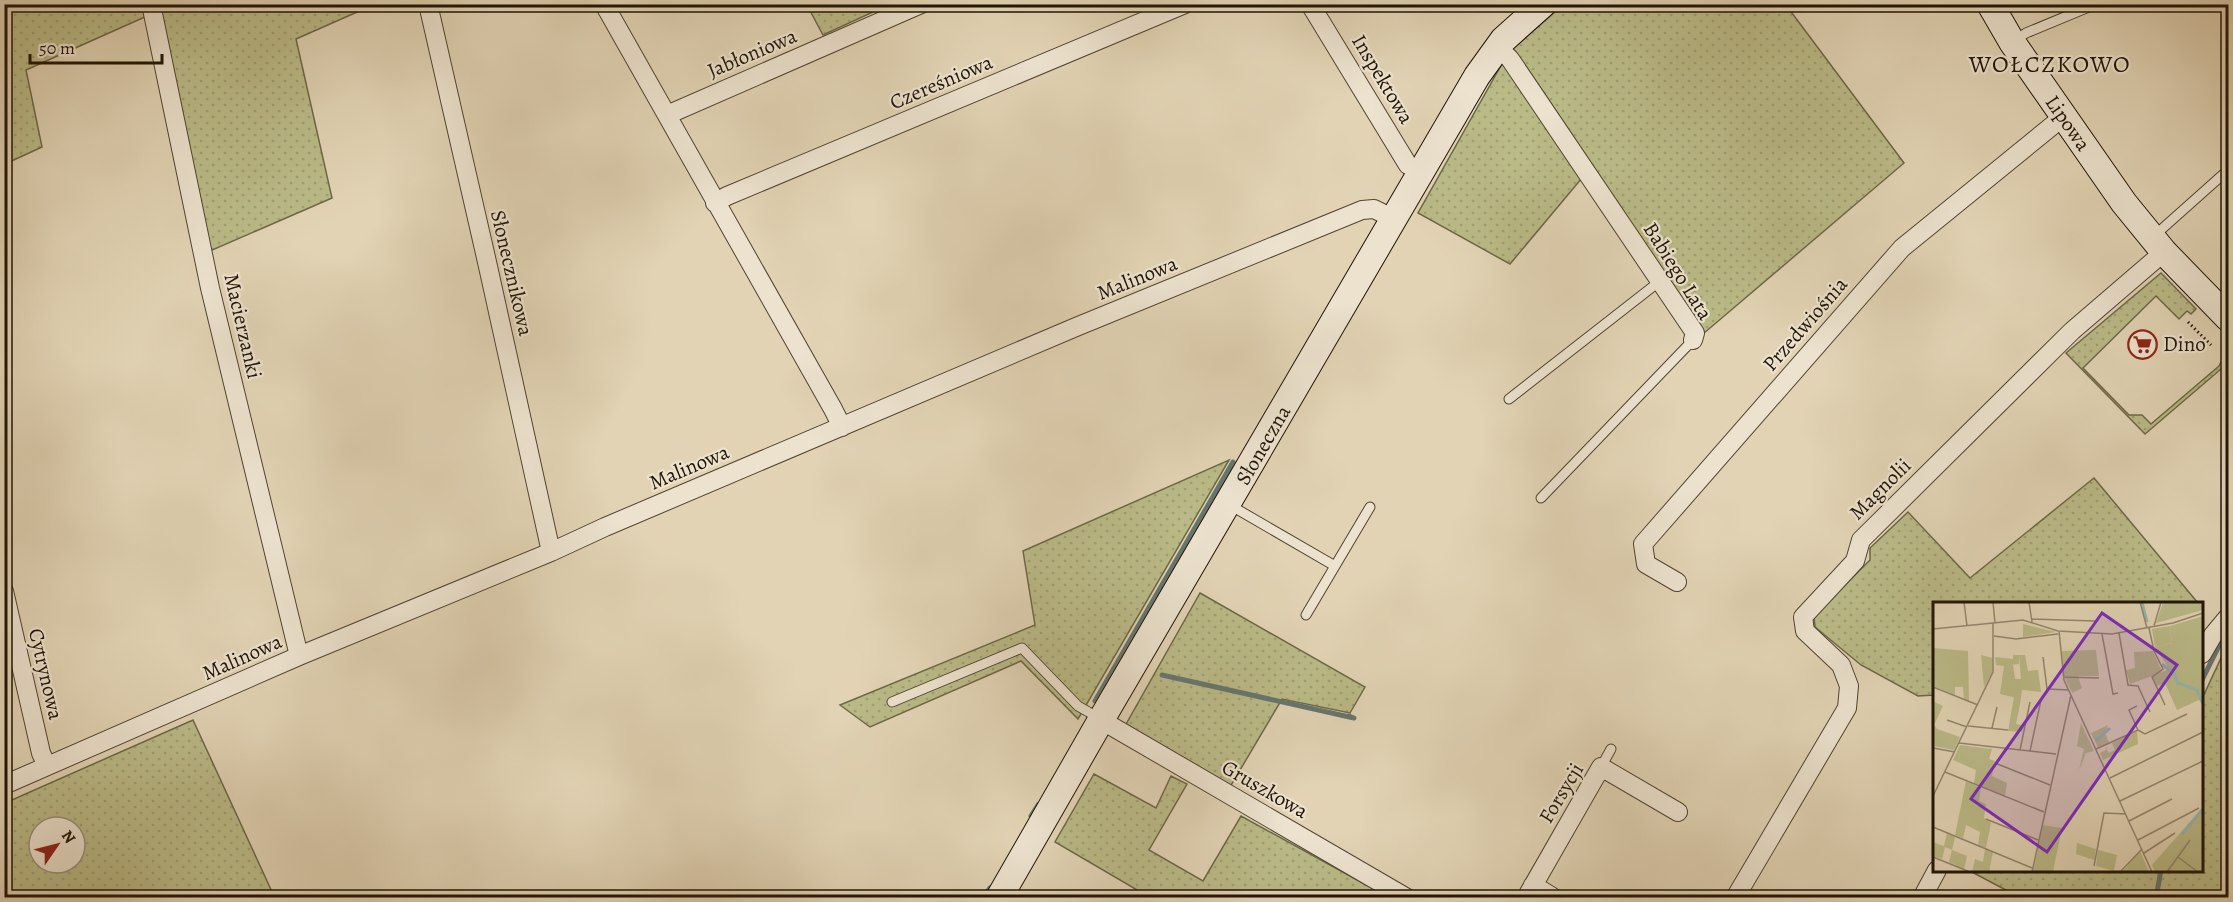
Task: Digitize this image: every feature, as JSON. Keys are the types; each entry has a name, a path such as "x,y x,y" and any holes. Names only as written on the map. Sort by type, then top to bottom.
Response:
{"street":[{"name":"Macierzanki","path":"151,4 210,288 299,656"},
{"name":"Słonecznikowa","path":"428,4 551,552"},
{"path":"604,4 842,428"},
{"name":"Jabłoniowa","path":"667,115 921,4"},
{"name":"Czereśniowa","path":"715,202 1185,4"},
{"name":"Inspektowa","path":"1310,4 1408,165 1422,172"},
{"name":"Słoneczna","path":"999,897 1476,76 1498,47 1543,4"},
{"name":"Lipowa","path":"1990,4 2012,42 2124,203 2158,244 2229,318"},
{"name":"Babiego Lata","path":"1498,47 1510,59 1695,333 1693,340"},
{"name":"Przedwiośnia","path":"1677,582 1646,564 1643,544 1902,248 2063,117"},
{"name":"Malinowa","path":"4,785 299,656 551,552 1076,327 1362,210 1374,209 1394,219"},
{"name":"Magnolii","path":"1735,897 1847,708 1849,686 1841,665 1805,631 1803,617 1856,561 1861,540 2158,244"},
{"name":"Cytrynowa","path":"4,591 41,753 47,766"},
{"path":"2203,652 2213,635 2229,617"},
{"name":"Gruszkowa","path":"1101,720 1407,897"},
{"name":"Forsycji","path":"1554,897 1530,891 1601,767 1678,812"},
{"path":"1922,897 1936,872"}],"lane":[{"path":"2012,42 2026,33 2096,4"},
{"path":"2158,244 2229,171"},
{"path":"1509,399 1660,281"},
{"name":"Babiego Lata","path":"1540,498 1693,340"},
{"path":"1228,504 1335,566"},
{"path":"1306,615 1370,507"},
{"path":"892,702 1022,648 1078,706 1101,720"},
{"path":"1601,767 1611,749"}],"path":[{"path":"2188,321 2211,345"}],"green space":[{"path":"882,4 884,7 823,35 807,5"},
{"path":"4,5 145,5 147,16 26,70 42,147 5,164"},
{"path":"157,5 373,5 296,39 332,198 210,251"},
{"path":"1563,5 1786,5 1904,163 1703,334 1592,166 1510,264 1418,213 1507,55"},
{"path":"2161,273 2196,309 2191,314 2187,311 2179,319 2156,296 2083,368 2129,415 2142,415 2151,424 2219,366 2228,348 2228,363 2145,434 2066,353"},
{"path":"1229,460 1078,719 1021,661 870,727 840,705 1035,625 1023,551"},
{"path":"2094,478 2197,602 1933,602 1933,695 1918,696 1861,665 1815,627 1814,616 1870,560 1870,548 1908,512 1970,578"},
{"path":"1200,593 1365,687 1350,713 1282,699 1230,787 1125,726"},
{"path":"2228,643 2228,897 2019,897 1972,872 2203,872 2203,697"},
{"path":"193,720 273,894 266,898 5,897 5,803"},
{"path":"1094,774 1156,808 1171,776 1187,784 1149,850 1203,881 1241,816 1388,897 1149,897 1055,842"}],"waterway":[{"path":"1095,701 1233,462"},
{"path":"2203,678 2220,644 2228,635"},
{"path":"1162,675 1354,718 1349,716"},
{"path":"1031,816 1038,805"},
{"path":"2156,898 2161,872"},
{"path":"984,897 990,888"}],"place":[{"name":"Dino","path":"2142,344"}],"district":[{"name":"WOŁCZKOWO","path":"2050,64"}]}
